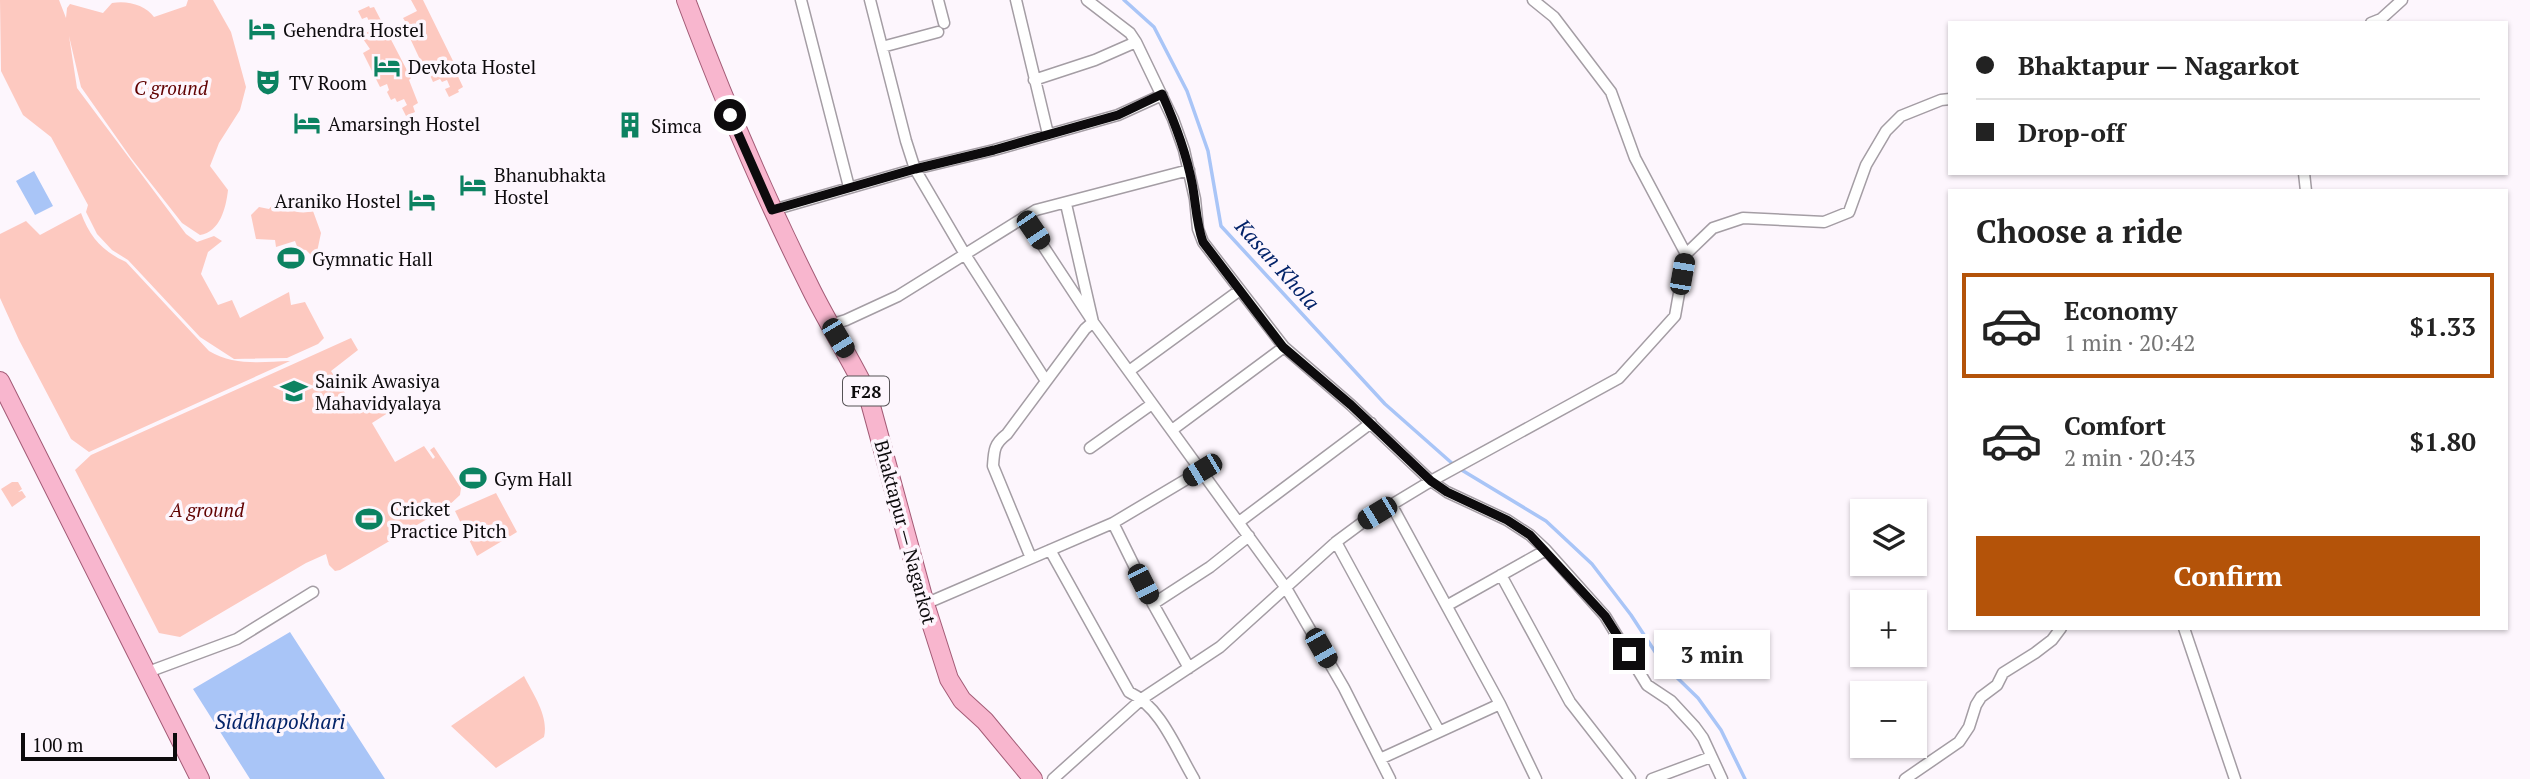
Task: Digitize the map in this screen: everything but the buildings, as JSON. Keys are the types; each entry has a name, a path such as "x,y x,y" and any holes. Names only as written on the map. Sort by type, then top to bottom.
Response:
{"main road":[{"name":"Bhaktapur — Nagarkot","path":"686,0 730,115 772,210 868,395 925,604 953,688 1016,756 1033,779"},
{"path":"0,381 200,779"}],"street":[{"path":"801,0 849,187"},
{"path":"870,0 915,169 966,256 1046,381"},
{"path":"882,47 941,28 938,0"},
{"path":"1016,0 1048,134"},
{"path":"1087,0 1130,33 1136,42 1173,119 1189,170 1198,229 1203,242 1283,347 1371,423 1431,481 1447,492 1507,520 1530,535 1546,550 1605,616 1647,685 1671,701 1695,727 1722,779"},
{"path":"1533,0 1554,17 1611,92 1635,158 1686,254"},
{"path":"2376,21 2402,0"},
{"path":"1034,80 1095,60 1136,42"},
{"path":"772,210 1118,115 1162,94"},
{"path":"1053,779 1143,698 1220,647 1336,542 1363,522 1431,481 1619,378 1675,316 1686,254 1713,228 1743,218 1824,222 1849,212 1866,165 1886,131 1900,116 1948,99"},
{"path":"830,325 898,296 1037,210 1189,170"},
{"path":"1066,204 1093,322"},
{"path":"1024,217 1093,322 1286,588 1344,688 1390,779"},
{"path":"1129,371 1240,290"},
{"path":"1031,558 993,466 993,449 1093,322"},
{"path":"1172,430 1283,347"},
{"path":"1090,448 1152,404"},
{"path":"1239,522 1371,423"},
{"path":"925,604 1113,523 1202,470"},
{"path":"1391,504 1448,605 1536,779"},
{"path":"1113,523 1153,604 1189,668"},
{"path":"1153,604 1210,567 1249,536"},
{"path":"1336,542 1439,731"},
{"path":"1049,550 1129,691 1143,698 1153,708 1194,779"},
{"path":"1448,605 1546,550"},
{"path":"1501,575 1570,702 1630,779"},
{"path":"148,672 237,639 313,592"},
{"path":"1905,779 1959,742 1969,727 1981,697 1997,685 2003,673 2052,640 2060,630"},
{"path":"2185,630 2235,779"},
{"path":"1380,759 1500,704"},
{"path":"1652,779 1711,757"}],"green space":[{"name":"C ground","path":"0,0 59,0 66,18 70,4 103,13 112,3 130,3 146,9 154,17 186,6 188,0 213,0 231,32 246,87 240,110 219,143 210,166 228,190 221,218 207,233 200,235 182,223 131,158 81,87 69,36 77,88 186,234 197,242 214,236 222,241 208,252 201,274 218,305 232,300 240,318 289,292 291,305 305,302 324,338 318,344 287,358 234,359 200,337 128,260 112,250 97,234 86,212 88,205 51,137 23,115 1,71"},
{"path":"411,0 423,0 456,67 454,68 463,87 449,97 445,89 450,87 447,80 433,82 429,73 432,72 430,67 424,68 408,34 412,32 403,18 417,11"},
{"name":"Devkota Hostel","path":"369,6 374,7 411,78 409,80 418,103 413,106 415,112 406,116 402,108 407,105 404,99 397,102 395,98 391,100 387,84 380,87 363,53 370,49 361,36 373,29 367,17 362,19 358,11"},
{"path":"275,202 294,211 313,211 321,233 317,252 311,255 306,250 298,249 295,241 276,247 275,240 256,239 251,215 259,207 269,209"},
{"path":"81,213 98,242 126,262 209,351 238,361 290,361 89,452 71,439 0,298 0,234 26,221 40,235"},
{"name":"A ground","path":"351,338 358,350 331,371 358,413 379,400 391,411 372,423 395,462 424,446 433,459 435,457 430,450 434,447 461,488 460,495 446,508 340,570 335,571 329,565 326,554 180,637 159,633 75,470 91,455"},
{"path":"12,482 18,482 22,489 18,492 22,491 26,497 12,507 1,489"},
{"path":"496,493 517,532 477,556 455,511"},
{"path":"524,676 542,713 544,737 496,768 451,726"}],"water":[{"path":"34,171 53,206 35,215 16,181"},
{"name":"Siddhapokhari","path":"290,632 385,779 250,779 193,689"}],"waterway":[{"name":"Kasan Khola","path":"1124,0 1154,27 1187,91 1208,151 1221,226 1385,404 1454,465"},
{"path":"1460,469 1546,521 1592,564 1631,615 1663,664 1698,698 1721,730 1745,779"}],"place":[{"name":"Gehendra Hostel","path":"262,29"},
{"name":"Devkota Hostel","path":"387,66"},
{"name":"TV Room","path":"268,82"},
{"name":"Amarsingh Hostel","path":"307,123"},
{"name":"Simca","path":"630,125"},
{"name":"Bhanubhakta Hostel","path":"473,185"},
{"name":"Araniko Hostel","path":"422,200"},
{"name":"Gymnatic Hall","path":"291,258"},
{"name":"Sainik Awasiya Mahavidyalaya","path":"294,391"},
{"name":"Gym Hall","path":"473,478"},
{"name":"Cricket Practice Pitch","path":"369,519"}],"route":[{"path":"730,115 772,210 1118,115 1162,94 1184,150 1195,199 1198,229 1203,242 1283,347 1351,405 1431,481 1447,492 1507,520 1530,535 1605,616 1629,654"}]}
